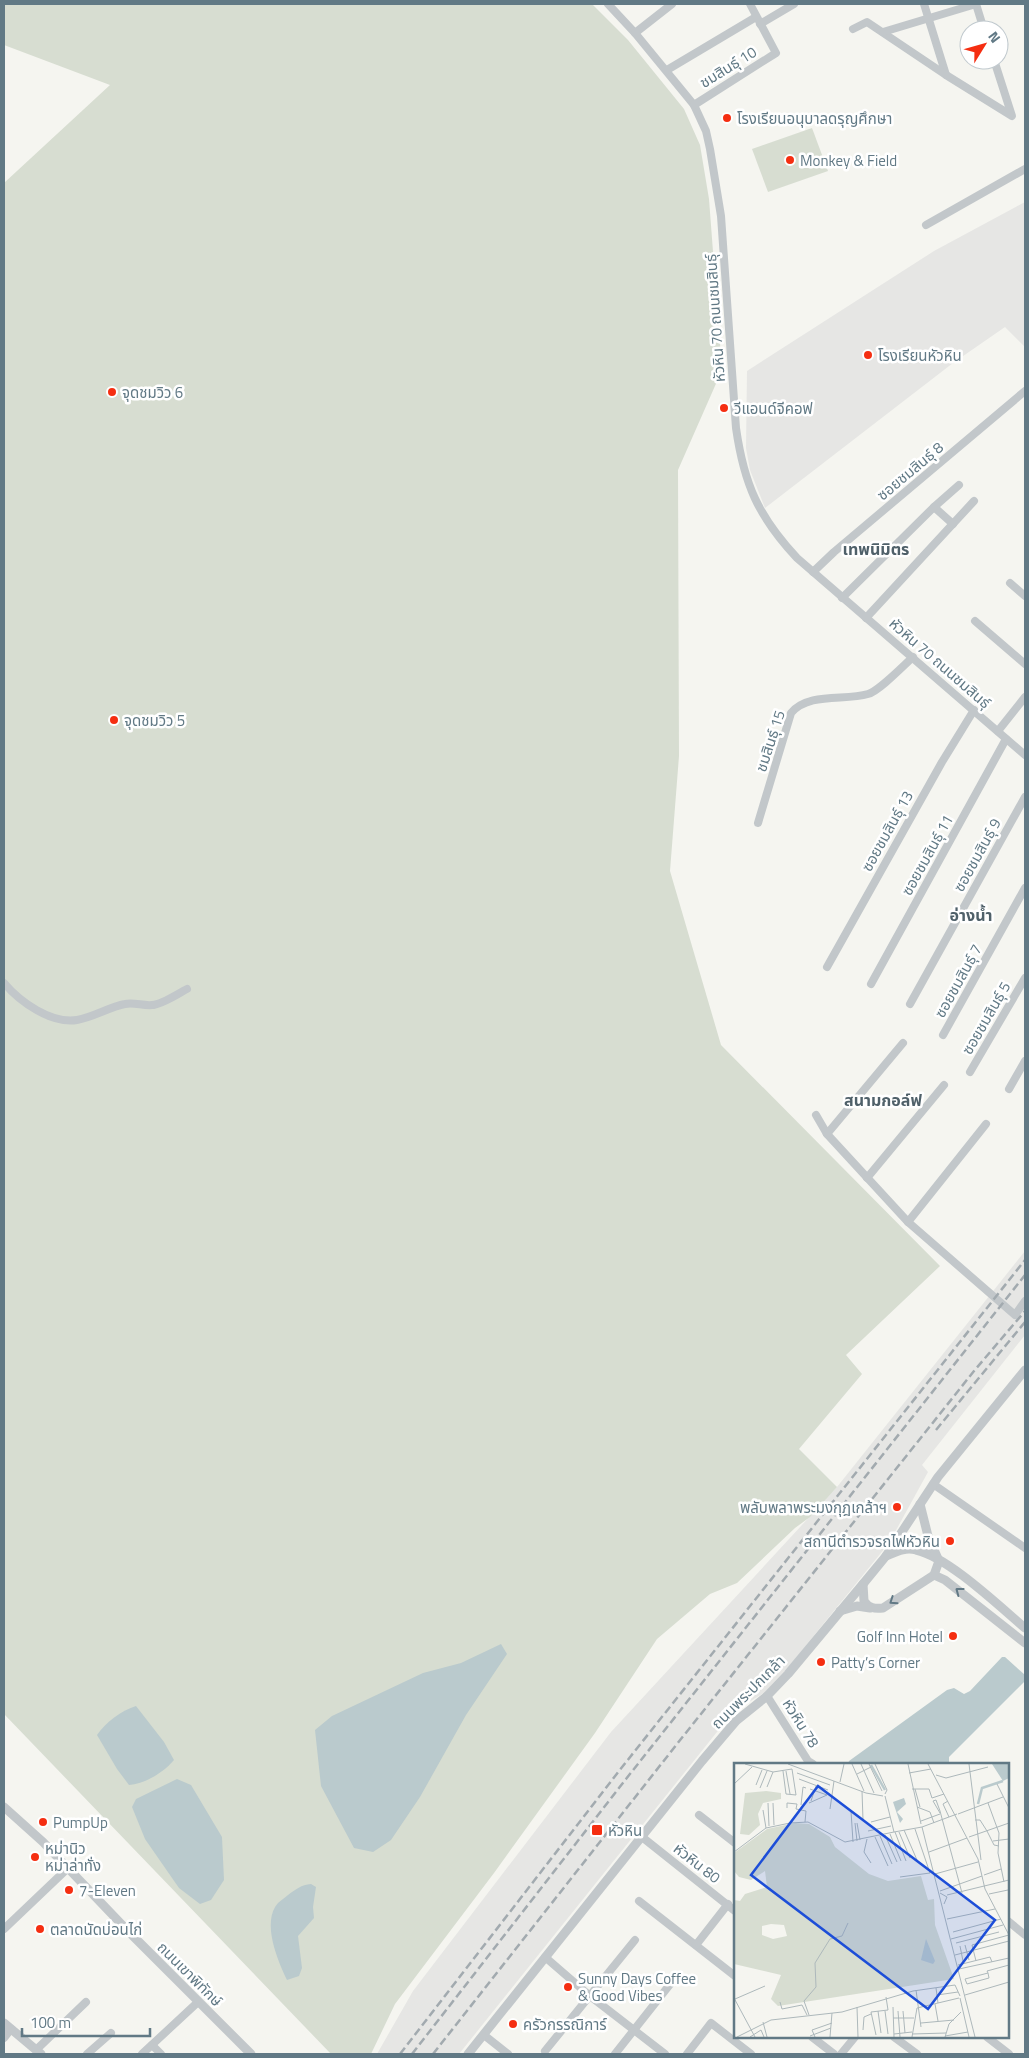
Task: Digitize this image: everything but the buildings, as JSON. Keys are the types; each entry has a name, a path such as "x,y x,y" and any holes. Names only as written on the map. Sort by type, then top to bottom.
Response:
{"street":[{"name":"หัวหิน 70 ถนนชมสินธุ์","path":"608,4 667,70 694,105 703,123 710,149 721,216 736,428 740,458 753,497 764,517 784,544 813,572 1025,755"},
{"path":"635,33 672,4"},
{"path":"750,4 758,21"},
{"path":"667,70 758,21 794,4"},
{"path":"924,4 946,75"},
{"path":"883,32 976,4 981,20"},
{"name":"ชมสินธุ์ 10","path":"694,105 776,53 758,21"},
{"path":"853,29 867,22 1012,116 997,70"},
{"path":"926,226 1025,169"},
{"name":"ซอยชมสินธุ์ 8","path":"813,572 834,552 1025,391"},
{"path":"842,598 934,507 959,485"},
{"path":"866,618 974,501"},
{"path":"934,507 953,524"},
{"path":"1010,583 1025,596"},
{"path":"975,621 1025,664"},
{"name":"ชมสินธุ์ 15","path":"758,824 791,713 797,706 801,703 869,694 913,657"},
{"path":"998,731 1025,697"},
{"name":"ซอยชมสินธุ์ 13","path":"827,966 974,710"},
{"name":"ซอยชมสินธุ์ 11","path":"871,984 1006,739"},
{"name":"ซอยชมสินธุ์ 9","path":"910,1004 1025,797"},
{"name":"ซอยชมสินธุ์ 7","path":"943,1035 1025,888"},
{"name":"ซอยชมสินธุ์ 5","path":"970,1072 1025,978"},
{"path":"4,983 12,993 25,1002 53,1018 64,1020 78,1020 126,1003 153,1005 187,989"},
{"path":"826,1134 903,1043"},
{"path":"1009,1089 1025,1061"},
{"path":"867,1178 944,1085"},
{"path":"816,1115 826,1134 908,1222 1014,1314 1025,1301"},
{"path":"908,1222 986,1124"},
{"name":"ถนนพระปกเกล้า","path":"468,2054 736,1721 767,1696 886,1556 933,1484 1025,1370"},
{"path":"933,1484 1025,1548"},
{"path":"840,1611 857,1606 883,1608 934,1575 939,1561 928,1536 920,1504"},
{"path":"886,1556 910,1549 922,1552 954,1569 1025,1628"},
{"path":"934,1575 945,1580 1025,1643"},
{"path":"863,1584 864,1600 871,1608"},
{"path":"979,1606 987,1596"},
{"name":"หัวหิน 78","path":"767,1696 808,1761 811,1763"},
{"name":"ถนนเขาพิทักษ์","path":"5,1810 44,1842 198,2002 252,2054"},
{"path":"699,1815 734,1842"},
{"name":"หัวหิน 80","path":"642,1837 734,1909"},
{"path":"4,1929 68,1868"},
{"path":"639,1901 734,1975"},
{"path":"696,1944 728,1904"},
{"path":"1009,1922 1025,1935"},
{"path":"545,2051 635,1940"},
{"path":"545,1957 590,1996 665,2054"},
{"path":"615,2054 676,1978"},
{"path":"4,2038 7,2026 39,2053 86,2002"},
{"path":"142,2054 198,2002"},
{"path":"687,2054 711,2023 751,2054"},
{"path":"87,2054 111,2033"},
{"path":"484,2035 508,2054"},
{"path":"813,2038 834,2054"},
{"path":"841,2054 854,2038"},
{"path":"895,2038 917,2054"},
{"path":"987,2038 1009,2054"},
{"path":"152,2045 161,2054"}],"shaded area":[{"path":"4,4 592,4 628,40 684,109 700,145 709,199 722,370 678,470 679,756 670,871 721,1045 940,1266 846,1355 862,1374 799,1449 837,1487 810,1517 795,1528 737,1583 710,1594 657,1639 595,1733 494,1873 395,2004 371,2054 331,2054 4,1714 4,183 110,85 4,45"},
{"name":"Monkey & Field","path":"812,128 828,171 768,192 752,149"},
{"name":"โรงเรียนหัวหิน","path":"1025,202 1025,347 1005,327 953,363 765,508 750,470 746,448 747,371 934,251"},
{"path":"1025,1251 1025,1335 922,1465 928,1472 889,1543 790,1665 765,1692 733,1712 459,2054 377,2054 413,1991 611,1732 837,1487"},
{"path":"501,1644 507,1654 466,1715 420,1797 391,1840 373,1852 354,1848 321,1786 315,1730 332,1716 423,1673 461,1663"},
{"path":"1002,1657 1005,1657 1025,1675 1025,1681 949,1757 949,1763 848,1763 947,1690 954,1688 964,1694 970,1691"},
{"path":"136,1706 164,1742 174,1760 154,1777 129,1785 97,1735 114,1718"},
{"path":"177,1779 191,1785 222,1837 224,1880 211,1900 200,1904 179,1888 145,1839 132,1807 136,1799"},
{"path":"311,1884 316,1887 313,1907 314,1918 298,1936 302,1968 299,1976 287,1980 279,1963 273,1941 271,1920 273,1911 278,1903 301,1886"}],"railway":[{"path":"400,2054 619,1771 1025,1260"},
{"path":"412,2054 626,1779 1025,1275"},
{"path":"433,2054 974,1371 1025,1311"},
{"path":"936,1430 1025,1322"}],"place":[{"name":"โรงเรียนอนุบาลดรุญศึกษา","path":"727,118"},
{"name":"Monkey & Field","path":"790,160"},
{"name":"โรงเรียนหัวหิน","path":"868,355"},
{"name":"จุดชมวิว 6","path":"112,392"},
{"name":"วีแอนด์จีคอฟ","path":"724,408"},
{"name":"จุดชมวิว 5","path":"114,720"},
{"name":"พลับพลาพระมงกุฎเกล้าฯ","path":"897,1507"},
{"name":"สถานีตำรวจรถไฟหัวหิน","path":"950,1541"},
{"name":"Golf Inn Hotel","path":"953,1636"},
{"name":"Patty’s Corner","path":"821,1662"},
{"name":"PumpUp","path":"43,1822"},
{"name":"หัวหิน","path":"597,1830"},
{"name":"หม่านิว หม่าล่าทั่ง","path":"35,1857"},
{"name":"7-Eleven","path":"69,1890"},
{"name":"ตลาดนัดบ่อนไก่","path":"40,1929"},
{"name":"Sunny Days Coffee & Good Vibes","path":"568,1987"},
{"name":"ครัวกรรณิการ์","path":"513,2024"}],"district":[{"name":"เทพนิมิตร","path":"876,549"},
{"name":"อ่างน้ำ","path":"971,915"},
{"name":"สนามกอล์ฟ","path":"883,1100"}]}
